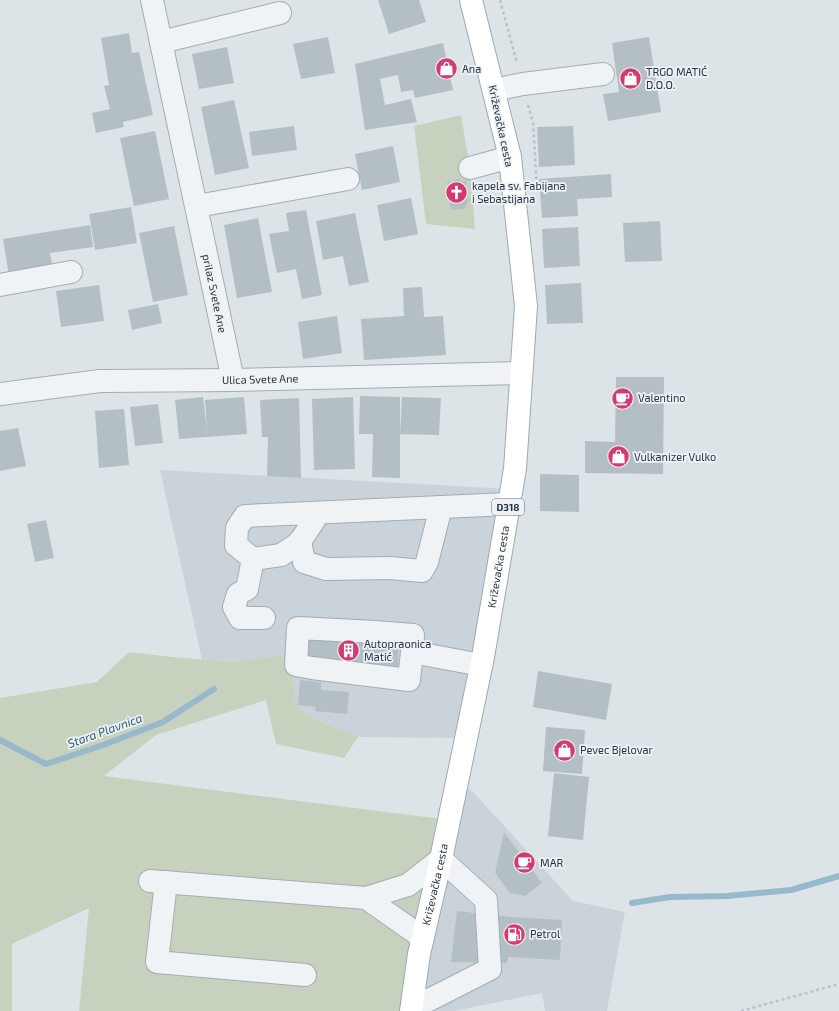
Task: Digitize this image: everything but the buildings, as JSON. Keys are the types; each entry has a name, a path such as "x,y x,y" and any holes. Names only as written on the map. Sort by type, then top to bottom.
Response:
{"main road":[{"name":"Križevačka cesta","path":"411,1009 419,954 441,859 481,664 515,469 526,306 510,157 471,0"}],"street":[{"name":"prilaz Svete Ane","path":"152,0 233,380"},
{"path":"161,42 280,12"},
{"path":"494,90 522,84 603,74"},
{"path":"470,168 510,157"},
{"path":"196,206 348,179"},
{"path":"0,285 71,272"},
{"name":"Ulica Svete Ane","path":"0,394 100,381 233,380 521,373"},
{"path":"319,513 300,541 281,555 253,559 236,545 237,528 245,516 508,504"},
{"path":"300,541 304,562 326,569 390,568 422,571 427,562 441,507"},
{"path":"253,559 246,589 238,594 234,607 240,618 264,618"},
{"path":"298,628 375,632 413,636 412,652 409,680 296,665 298,628"},
{"path":"412,652 481,664"},
{"path":"305,975 157,962 158,882 366,898 408,885 441,859 486,900 490,969 411,1009"},
{"path":"366,898 423,938"}],"path":[{"path":"741,1011 839,984"}],"shaded area":[{"path":"160,470 511,489 466,738 358,737 305,715 294,698 292,654 231,662 202,660"},
{"path":"457,780 475,794 573,901 625,912 607,1011 545,1011 542,993 455,1011 411,1011"}],"green space":[{"path":"461,115 470,168 475,229 426,224 414,126"},
{"path":"129,652 231,662 293,654 294,698 305,715 358,737 344,758 276,744 266,700 156,735 104,776 449,820 416,1011 79,1011 89,908 12,944 12,1011 0,1011 0,698 97,682"}],"waterway":[{"name":"Stara Plavnica","path":"0,740 46,764 106,744 163,722 214,689"},
{"path":"632,903 670,897 727,896 791,890 839,876"}],"place":[{"name":"Ana","path":"446,69"},
{"name":"TRGO MATIĆ D.O.O.","path":"631,78"},
{"name":"kapela sv. Fabijana i Sebastijana","path":"457,192"},
{"name":"Valentino","path":"623,398"},
{"name":"Vulkanizer Vulko","path":"618,457"},
{"name":"Autopraonica Matić","path":"349,650"},
{"name":"Pevec Bjelovar","path":"564,750"},
{"name":"MAR","path":"525,863"},
{"name":"Petrol","path":"515,934"}]}
